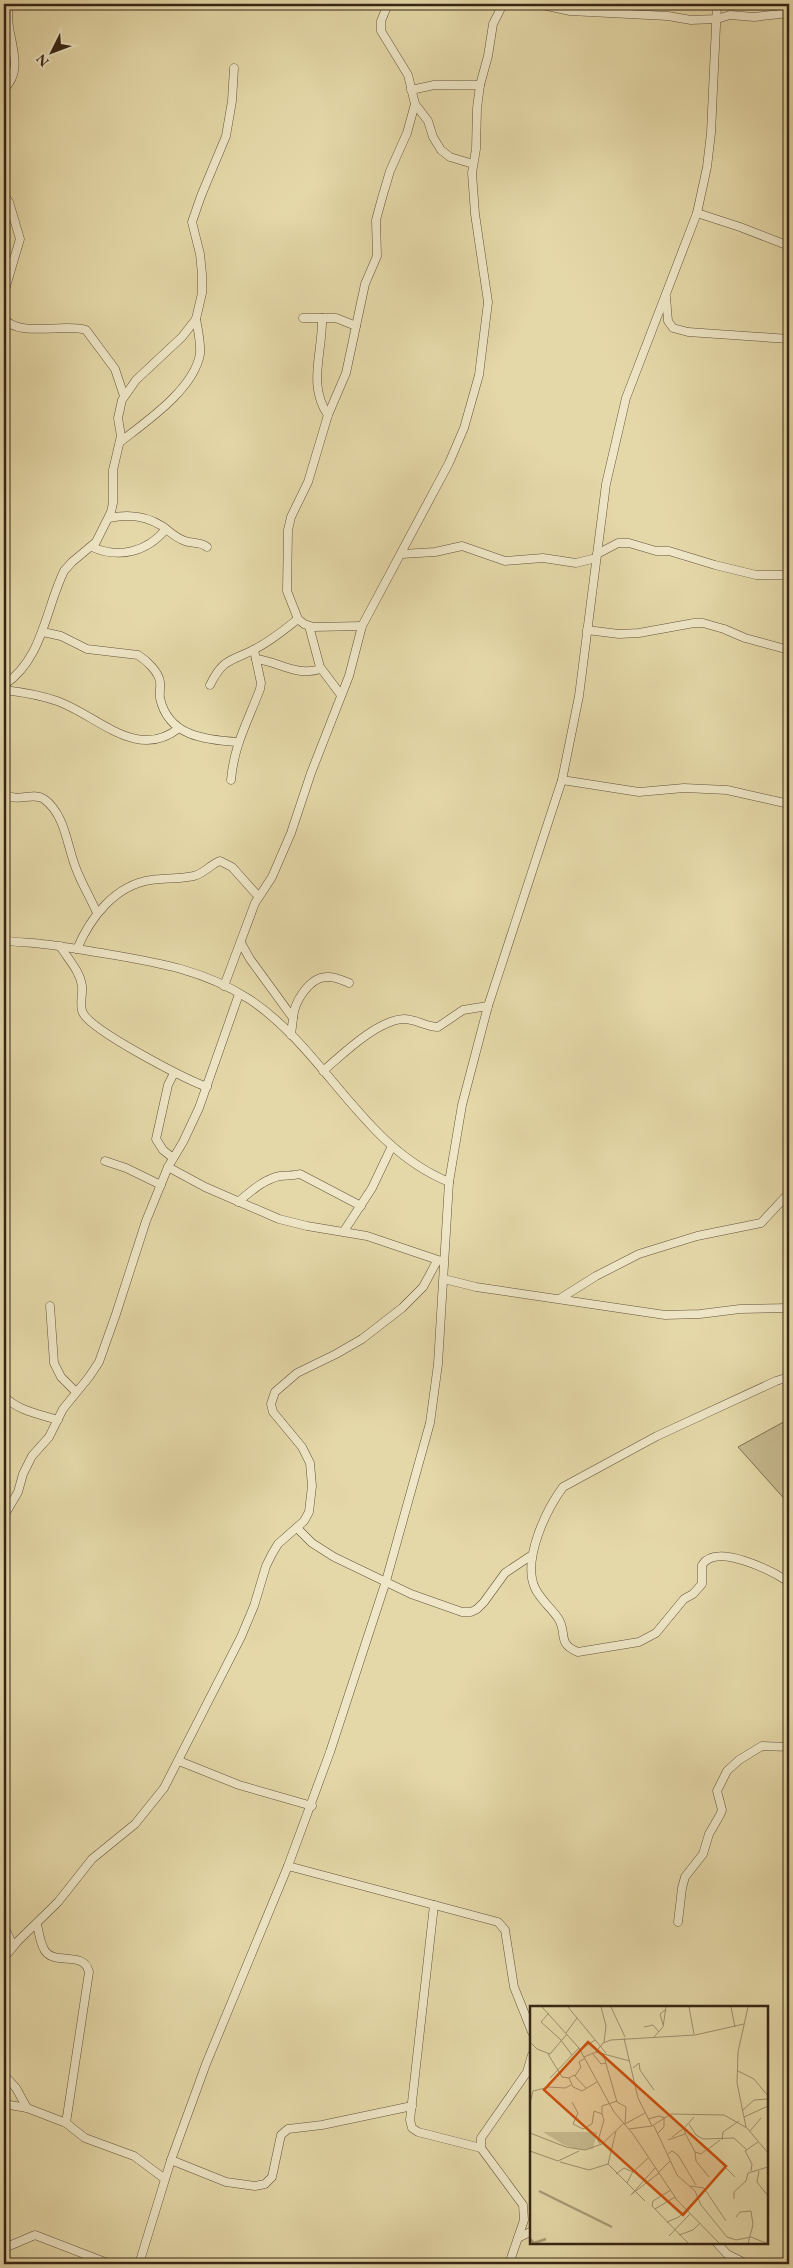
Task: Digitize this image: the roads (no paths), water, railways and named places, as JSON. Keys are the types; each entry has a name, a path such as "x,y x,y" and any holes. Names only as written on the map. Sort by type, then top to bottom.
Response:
{"street":[{"path":"4,89 12,81 14,73 13,44 8,18 10,4"},
{"path":"388,4 381,21 381,31 402,64 415,104 428,121 433,137 441,150 450,157 473,164"},
{"path":"224,986 258,896 272,877 282,856 349,676 362,626 449,463 464,428 479,375 488,302 472,184 476,149 477,108 493,24 503,4"},
{"path":"538,4 570,11 668,16 691,20 717,19 730,15 754,17 789,12"},
{"path":"139,2264 172,2160 206,2064 312,1806 386,1581 430,1424 438,1364 444,1279 441,1261 449,1182 462,1105 488,1006 562,780 580,696 606,484 626,398 697,213 707,167 711,133 717,4"},
{"path":"120,442 170,401 194,374 200,352 196,319 202,292 202,274 200,254 192,222 226,136 232,102 234,68"},
{"path":"411,90 434,85 480,85"},
{"path":"362,626 309,626 298,619 287,591 288,530 291,517 308,482 328,415 346,373 365,284 377,256 376,220 390,171 407,133 415,104"},
{"path":"4,195 9,202 20,240 4,293"},
{"path":"697,213 740,226 789,246"},
{"path":"665,295 668,321 673,328 688,332 789,339"},
{"path":"4,318 6,322 21,327 86,330 115,369 120,379 124,396"},
{"path":"303,318 336,318 356,326"},
{"path":"322,318 323,332 316,379 317,395 328,415"},
{"path":"4,685 25,665 35,650 64,571 72,562 92,547 102,534 109,518 113,503 113,470 120,442 118,410 124,396 136,380 182,337 196,319"},
{"path":"109,518 136,516 155,522 186,542 203,543 207,547"},
{"path":"92,547 113,553 130,553 152,542 166,529"},
{"path":"402,554 435,552 462,546 505,561 543,558 576,562 597,556 618,543 628,543 656,551 669,551 756,575 789,575"},
{"path":"210,685 217,672 228,660 254,650 298,619"},
{"path":"587,630 619,634 639,633 703,623 745,638 789,650"},
{"path":"309,626 321,669 341,695"},
{"path":"43,632 61,636 87,649 138,655 144,658 159,678 160,695 164,711 169,720 179,728 203,737 238,742"},
{"path":"231,780 238,742 260,689 261,682 254,650"},
{"path":"256,659 295,672 309,672 321,669"},
{"path":"4,690 58,701 105,726 138,740 153,741 162,739 179,728"},
{"path":"562,780 638,792 684,788 727,790 789,804"},
{"path":"4,793 13,798 38,797 49,804 64,830 77,872 97,913"},
{"path":"77,949 85,930 97,913 134,885 149,880 195,876 204,873 218,861 232,867 258,896"},
{"path":"4,940 140,958 179,967 202,975 239,994 270,1016 392,1146 416,1166 449,1182"},
{"path":"241,943 250,959 293,1018"},
{"path":"60,946 80,976 83,992 81,1007 85,1015 112,1036 174,1073 207,1087"},
{"path":"290,1036 296,1005 302,995 318,979 332,977 349,983"},
{"path":"4,1516 18,1492 29,1462 49,1437 76,1392 89,1378 99,1362 146,1220 168,1167 191,1126 207,1087 239,994"},
{"path":"323,1071 357,1042 392,1022 403,1019 438,1027 458,1013 470,1008 488,1006"},
{"path":"174,1073 168,1085 156,1139 162,1150 174,1158"},
{"path":"344,1231 379,1175 392,1146"},
{"path":"105,1161 126,1168 161,1184"},
{"path":"168,1167 238,1202 295,1224 368,1236 441,1261"},
{"path":"238,1202 267,1181 300,1174 361,1206"},
{"path":"561,1298 596,1276 639,1254 697,1236 761,1223 789,1193"},
{"path":"4,1958 13,1946 58,1902 92,1860 135,1824 164,1788 242,1637 268,1560 278,1544 297,1528 309,1512 312,1500 310,1463 302,1447 273,1412 271,1404 275,1392 297,1373 356,1343 402,1308 423,1287 441,1261"},
{"path":"444,1279 476,1287 665,1314 700,1314 740,1309 789,1308"},
{"path":"50,1306 54,1362 61,1377 76,1392"},
{"path":"789,1377 776,1381 658,1436 563,1487 552,1501 532,1555 531,1568 535,1587 560,1620 564,1641 578,1652 639,1642 656,1633 684,1598 699,1590 702,1584 702,1565 712,1556 722,1555 749,1562 789,1582"},
{"path":"4,1396 10,1402 27,1411 58,1420"},
{"path":"297,1528 312,1543 329,1555 435,1604 462,1612 471,1612 484,1602 506,1573 532,1555"},
{"path":"518,1564 531,1568"},
{"path":"678,1922 685,1877 703,1854 709,1834 722,1810 717,1791 727,1771 739,1760 762,1746 789,1746"},
{"path":"178,1761 239,1785 312,1806"},
{"path":"288,1866 498,1922 503,1925 514,1987 530,2027"},
{"path":"434,1905 410,2120 412,2128 418,2132 481,2148"},
{"path":"37,1924 42,1944 48,1954 60,1959 80,1960 88,1967 89,1972 66,2123"},
{"path":"4,1926 13,1946"},
{"path":"509,2264 524,2220 523,2205 481,2148 481,2138 529,2071"},
{"path":"4,2075 16,2088 27,2108"},
{"path":"4,2104 27,2108 66,2123 86,2138 134,2156 166,2179"},
{"path":"172,2160 226,2182 255,2186 265,2184 272,2177 281,2135 288,2129 322,2125 412,2106"},
{"path":"518,2238 530,2232"},
{"path":"4,2245 9,2246 35,2235 110,2264"},
{"path":"717,2243 727,2254 747,2264"}]}
